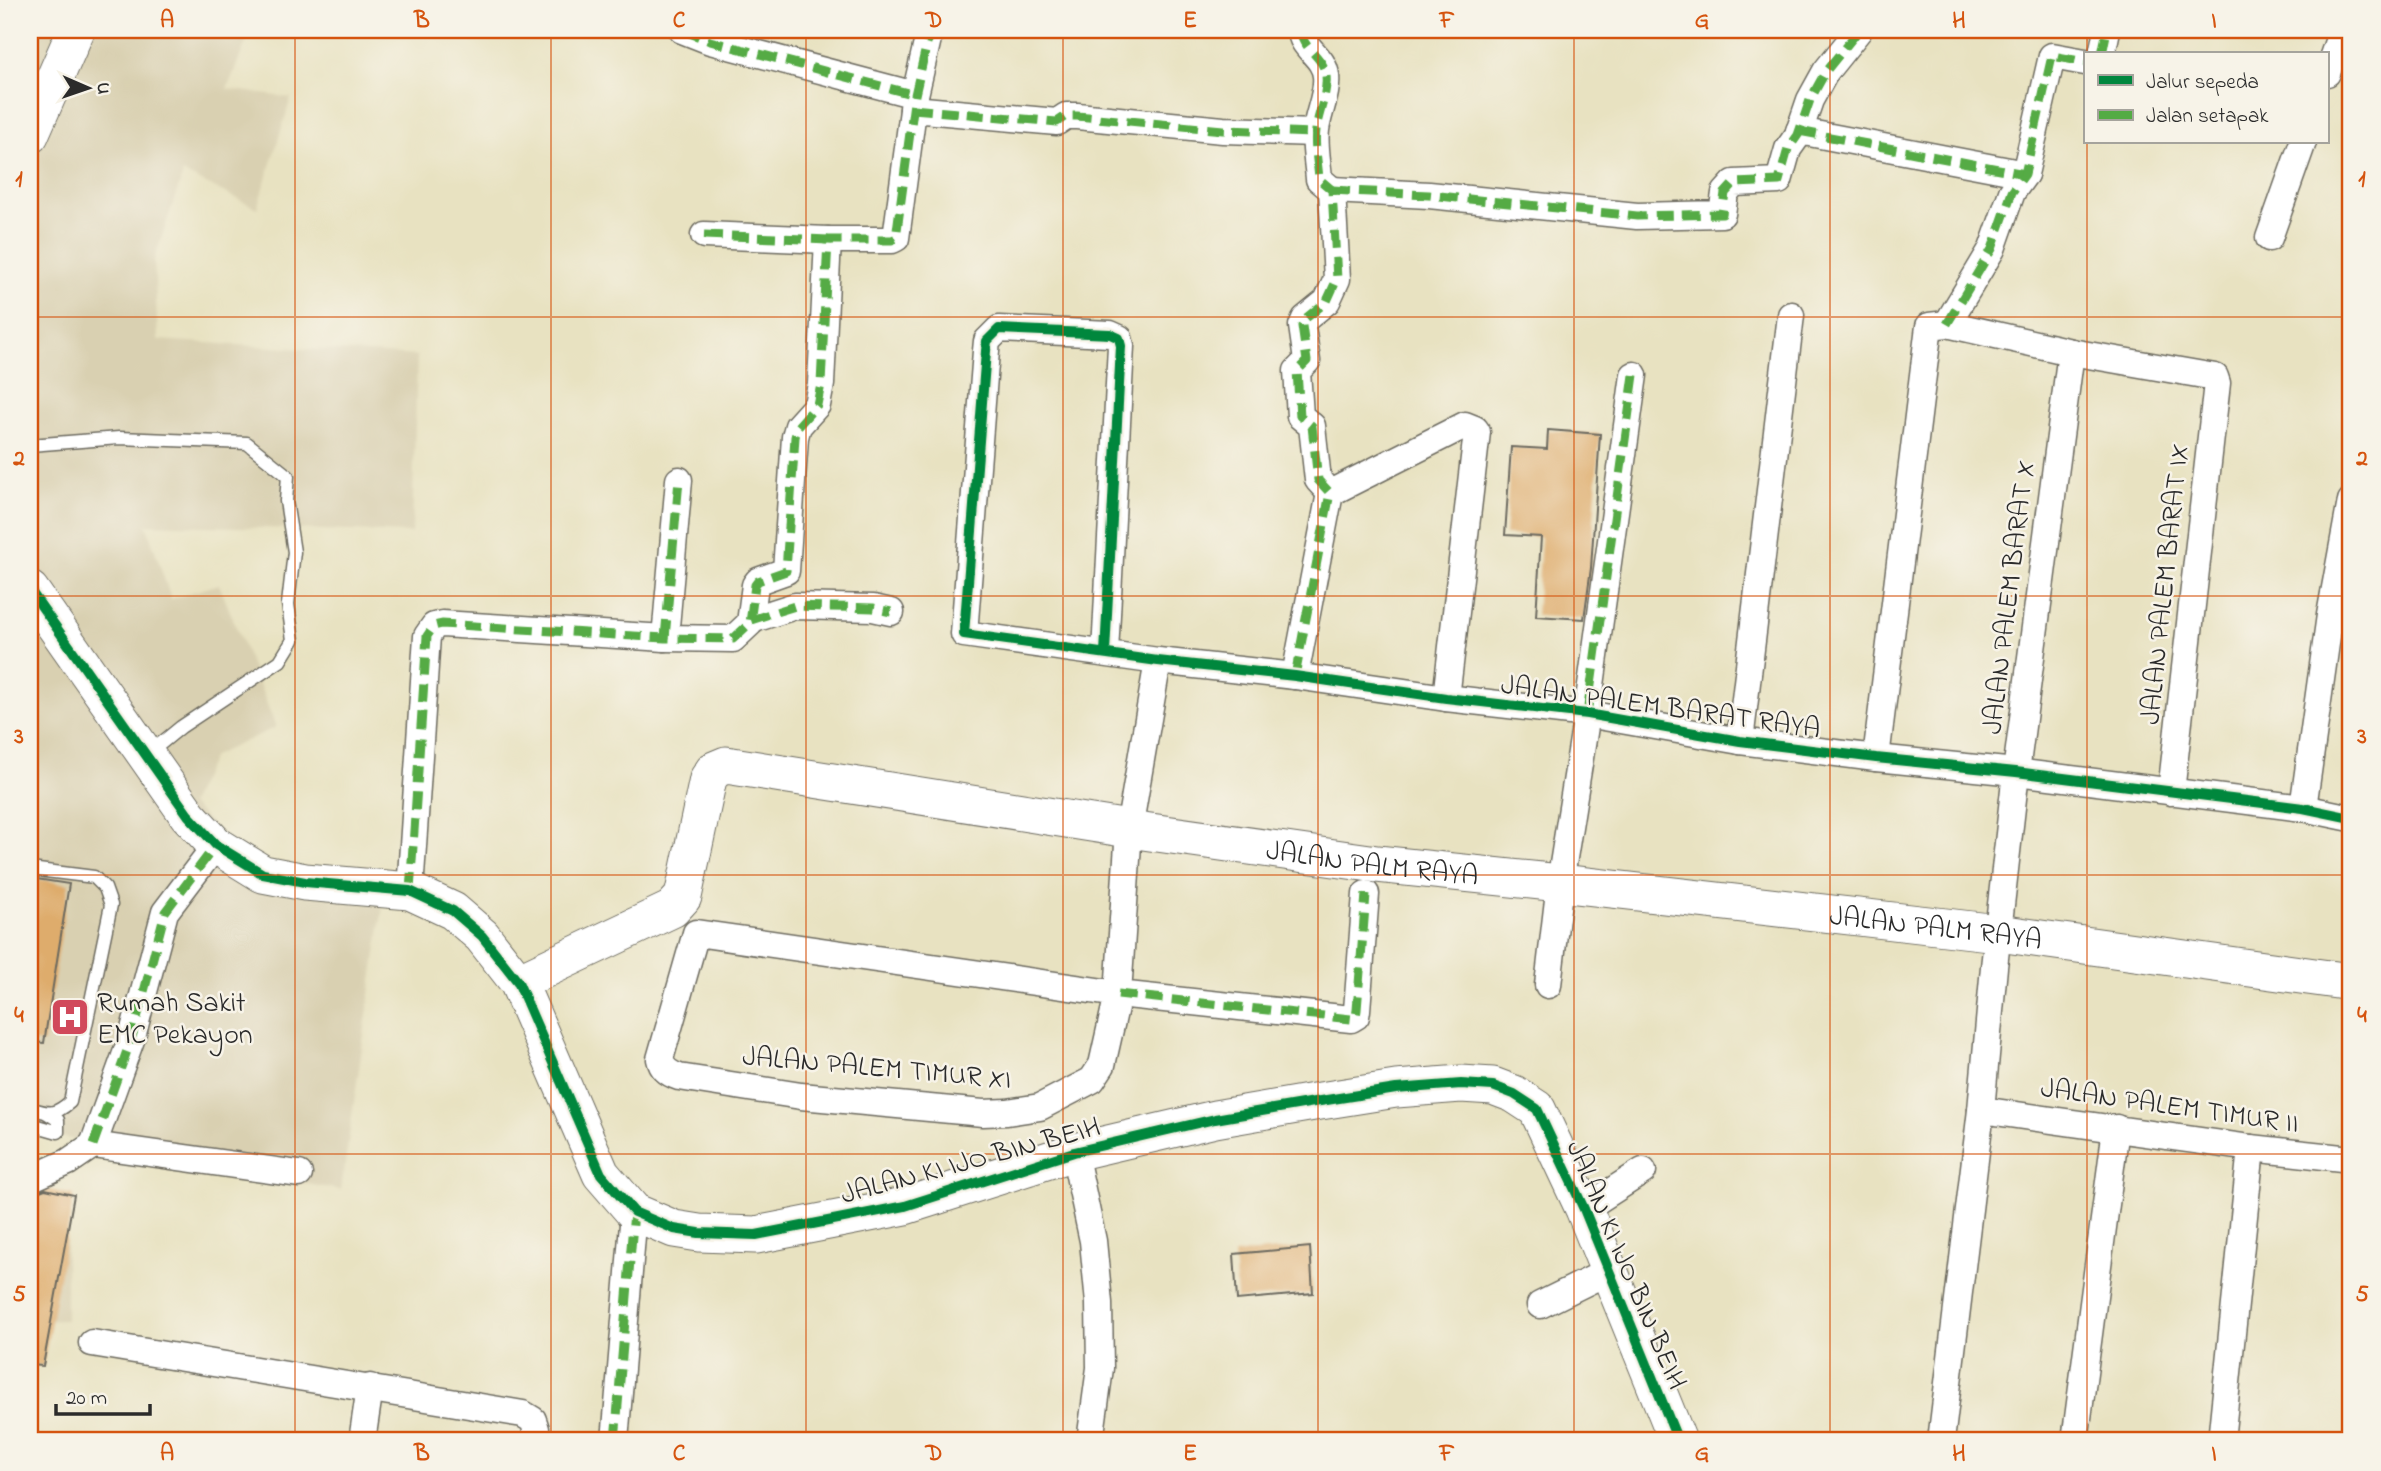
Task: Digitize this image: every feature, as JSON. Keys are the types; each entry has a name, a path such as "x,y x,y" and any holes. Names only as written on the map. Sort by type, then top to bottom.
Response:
{"street":[{"path":"30,135 76,30"},
{"path":"682,30 710,41 914,102 1057,122 1066,116 1077,116 1223,130 1315,133"},
{"path":"704,235 828,240 896,238 914,102 930,30"},
{"path":"1301,30 1303,43 1317,54 1327,78 1315,133 1319,179 1332,190 1429,195 1637,216 1722,214 1725,193 1734,183 1779,181 1788,149 1799,131 1810,100 1826,71 1859,30"},
{"path":"2102,52 2107,30"},
{"path":"2328,71 2342,30"},
{"path":"1947,324 1992,249 2012,192 2025,174 2052,56 2084,62"},
{"path":"1799,131 2025,174"},
{"path":"2269,238 2302,144"},
{"path":"1330,493 1318,480 1312,426 1300,416 1297,371 1307,361 1302,326 1305,320 1327,301 1337,279 1332,190"},
{"path":"751,620 755,585 762,579 781,575 788,564 795,437 798,426 817,405 821,384 828,240"},
{"path":"1740,741 1791,315"},
{"path":"1876,758 1929,326 1947,324 2071,352"},
{"name":"JALAN PALEM BARAT RAYA","path":"1105,653 1121,346 1119,338 1110,334 1006,327 994,333 987,341 964,634 1158,662 1295,676 1446,698 1587,714 1740,741 2303,808 2351,818"},
{"name":"JALAN PALEM BARAT IX","path":"2071,352 2208,374 2215,377 2217,383 2171,792"},
{"name":"JALAN PALEM BARAT X","path":"1941,1441 1981,1110 2016,772 2071,352"},
{"path":"1548,985 1560,883 1587,714 1634,375"},
{"path":"1330,493 1465,425 1477,432 1446,698"},
{"path":"666,638 679,480"},
{"path":"1295,676 1330,493"},
{"path":"2303,808 2330,615 2351,501"},
{"name":"JALAN KI IJO BIN BEIH","path":"30,590 188,815 215,845 263,874 305,882 410,891 453,911 482,936 518,982 601,1174 634,1212 674,1229 699,1233 756,1235 905,1206 1074,1152 1215,1119 1396,1089 1461,1084 1493,1086 1514,1094 1537,1109 1584,1209 1678,1441"},
{"path":"410,891 427,636 434,626 442,624 666,638 733,639 751,620 794,606 873,608 891,612"},
{"name":"JALAN PALEM TIMUR XI","path":"1118,994 696,933 660,1059 671,1074 679,1077 801,1096 983,1113 1040,1107 1092,1080 1102,1065 1118,994 1129,829 1158,662"},
{"name":"JALAN PALM RAYA","path":"518,982 672,909 683,897 708,779 714,770 726,765 1129,829 1377,864 1998,933 2351,982"},
{"path":"30,1179 68,1162 93,1145 132,1037 165,912 215,845"},
{"path":"1118,994 1351,1018 1356,1016 1366,894"},
{"name":"JALAN PALEM TIMUR II","path":"1981,1110 2251,1148 2351,1159"},
{"path":"2075,1441 2116,1129"},
{"path":"93,1145 299,1174"},
{"path":"2221,1441 2251,1148"},
{"path":"1074,1152 1094,1241 1099,1303 1100,1368 1090,1441"},
{"path":"1584,1209 1643,1171"},
{"path":"615,1441 634,1212"},
{"path":"1540,1305 1609,1271"},
{"path":"92,1343 523,1414 533,1420 536,1429 535,1441"},
{"path":"362,1441 370,1387"}],"lane":[{"path":"30,445 119,438 247,443 288,476 286,501 294,552 288,604 293,640 280,661 181,727 146,756"},
{"path":"30,869 94,877 104,888 111,905 70,1102 59,1111 47,1113"},
{"path":"30,1108 47,1113 58,1120 58,1132 30,1124"}],"shaded area":[{"path":"30,30 251,30 227,89 291,98 257,208 183,173 154,260 158,340 417,356 412,533 146,524 171,599 219,584 276,727 213,756 190,804 264,873 386,886 341,1190 107,1148 30,1129"},
{"path":"30,1230 66,1239 66,1320 30,1321"}],"building":[{"path":"1548,430 1600,434 1591,568 1584,619 1536,616 1541,537 1505,535 1511,447 1547,449"},
{"path":"30,878 69,884 44,1043 30,1042"},
{"path":"45,1189 74,1195 43,1366 30,1365 30,1195"},
{"path":"1310,1247 1313,1293 1237,1300 1234,1254"}],"marked path":[{"path":"682,30 710,41 915,95"},
{"path":"410,891 427,636 434,626 442,624 665,638 733,639 750,623 755,585 758,581 786,571 795,437 798,426 817,405 821,384 828,240 896,238 915,95 930,30"},
{"path":"1295,676 1330,493 1318,480 1312,426 1300,416 1297,371 1307,361 1302,326 1305,319 1327,301 1337,279 1332,190 1319,179 1316,148 1316,130 1326,89 1326,76 1321,63 1302,37 1301,30"},
{"path":"1332,190 1429,195 1637,216 1722,214 1725,193 1734,183 1779,181 1788,149 1798,135 1810,100 1826,71 1859,30"},
{"path":"2102,52 2107,30"},
{"path":"1947,324 1992,249 2012,192 2025,174 2052,56 2084,62"},
{"path":"913,109 1057,122 1066,116 1077,116 1223,130 1315,133"},
{"path":"1799,131 2025,174"},
{"path":"704,235 828,240"},
{"path":"1587,714 1634,375"},
{"path":"665,638 679,480"},
{"path":"751,620 795,606 873,608 891,612"},
{"path":"93,1145 132,1037 165,912 216,845"},
{"path":"1118,994 1351,1019 1356,1016 1357,1010 1366,894"},
{"path":"615,1441 634,1212"}],"cycle path":[{"path":"1105,653 1121,346 1119,338 1110,334 999,329 987,341 964,634 1158,661 1295,676 1446,698 1587,714 1740,741 2303,808 2351,818"},
{"path":"30,590 188,815 216,845 263,874 305,882 410,891 453,911 482,936 518,982 601,1174 634,1212 674,1229 699,1233 756,1235 905,1206 1074,1152 1215,1119 1396,1089 1461,1084 1493,1086 1514,1094 1537,1109 1584,1209 1678,1441"}],"place":[{"name":"Rumah Sakit EMC Pekayon","path":"70,1017"}]}
